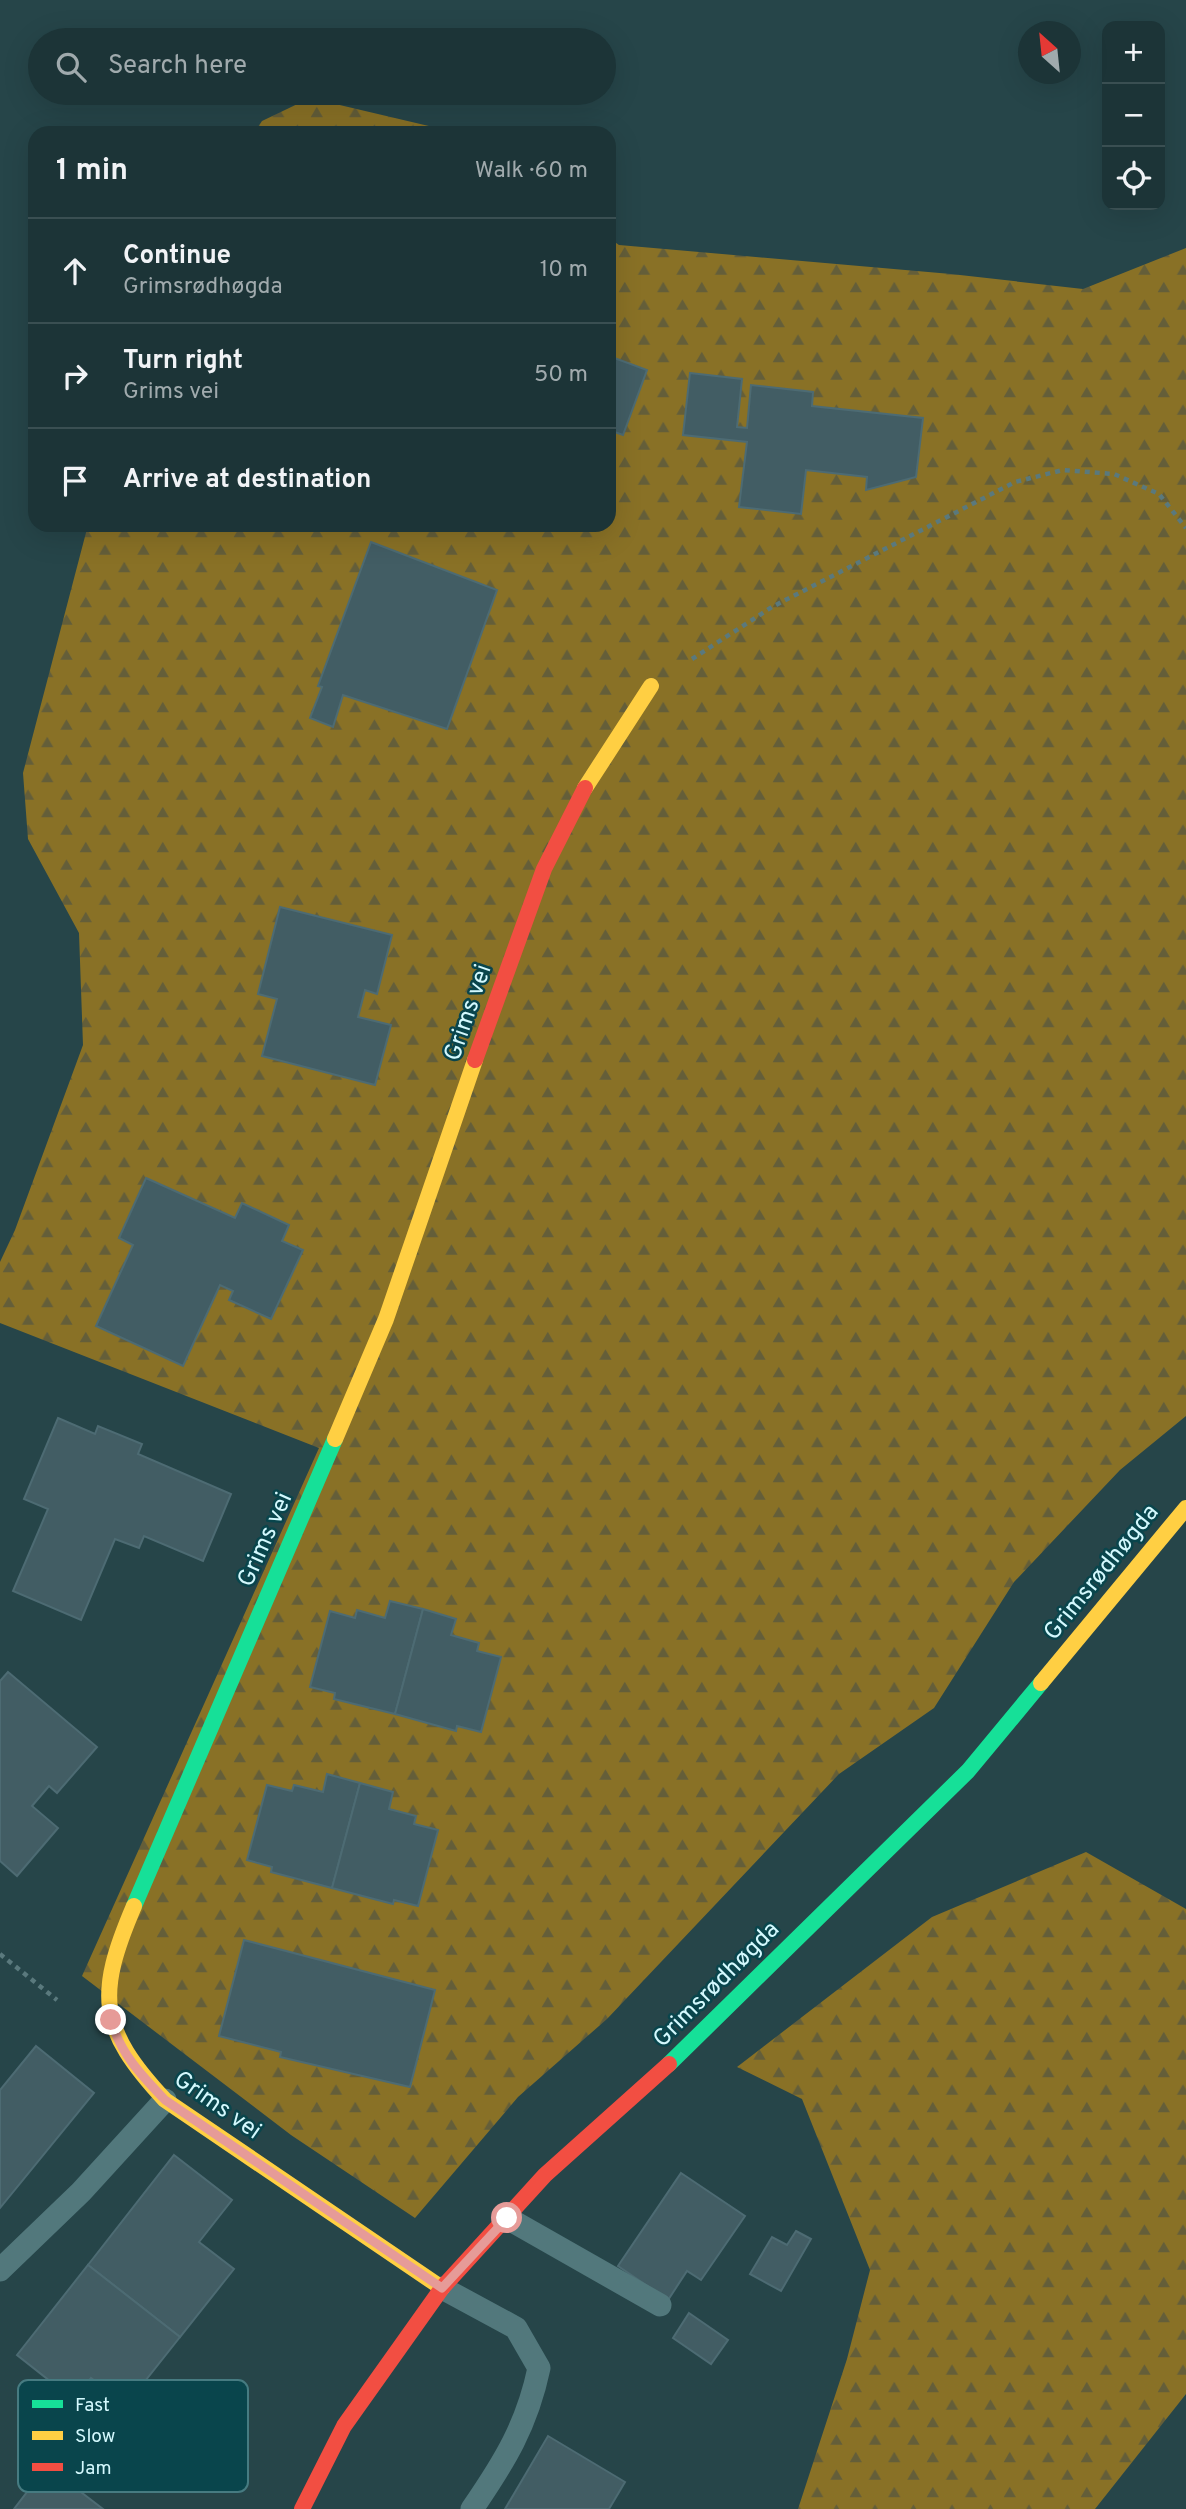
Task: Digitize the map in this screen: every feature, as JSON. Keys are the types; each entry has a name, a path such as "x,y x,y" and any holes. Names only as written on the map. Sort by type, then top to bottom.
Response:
{"street":[{"name":"Grims vei","path":"442,2288 165,2100 135,2069 116,2039 107,1984 114,1952 386,1319 419,1233 484,1034 545,867 595,769 651,686"},
{"name":"Grimsrødhøgda","path":"302,2509 344,2426 442,2288 545,2175 650,2083 968,1770 1186,1509"}],"lane":[{"path":"0,2270 81,2192 165,2100"},
{"path":"507,2218 660,2305"},
{"path":"442,2288 516,2328 539,2368 531,2405 509,2455 472,2509"}],"path":[{"path":"651,686 772,607 1015,482 1063,470 1114,474 1159,494 1186,528"}],"green space":[{"path":"295,105 340,105 429,126 259,126 262,121"},
{"path":"616,243 1083,289 1186,248 1186,1416 1120,1470 1014,1582 934,1708 839,1774 607,2019 518,2097 415,2218 291,2135 82,1976 319,1448 0,1323 0,1262 15,1230 83,1045 79,933 28,839 23,773 86,532 616,532"},
{"path":"1086,1852 1186,1909 1186,2394 1095,2509 798,2509 847,2359 870,2270 802,2099 737,2067 932,1917"}],"building":[{"path":"616,359 647,370 623,435 616,432"},
{"path":"690,373 742,379 737,427 747,428 751,385 813,392 812,406 923,418 916,477 866,490 867,477 806,470 801,514 739,507 747,442 683,435"},
{"path":"371,542 497,590 447,729 343,695 333,727 310,718 322,687 318,686"},
{"path":"280,907 392,935 377,994 365,990 358,1017 391,1025 375,1085 262,1056 277,999 258,994"},
{"path":"146,1178 235,1218 242,1203 289,1225 282,1241 303,1250 271,1319 229,1300 233,1291 220,1285 183,1366 96,1326 133,1245 119,1238"},
{"path":"58,1418 95,1434 98,1426 142,1444 138,1454 231,1494 203,1561 144,1536 139,1548 115,1539 81,1620 13,1591 48,1509 24,1499"},
{"path":"390,1601 423,1609 395,1714 334,1699 335,1693 310,1687 330,1611 355,1618 357,1610 385,1618"},
{"path":"423,1609 456,1619 451,1635 479,1643 477,1651 501,1657 481,1732 457,1726 456,1731 395,1714"},
{"path":"8,1672 97,1747 57,1793 49,1786 32,1806 58,1828 17,1876 0,1861 0,1681"},
{"path":"327,1774 360,1783 332,1888 271,1872 272,1867 247,1860 267,1785 292,1791 294,1785 323,1792"},
{"path":"360,1783 393,1792 389,1809 416,1816 414,1824 438,1830 418,1906 394,1900 393,1904 332,1888"},
{"path":"244,1940 435,1990 410,2087 280,2057 281,2052 219,2036"},
{"path":"36,2046 94,2093 0,2208 0,2090"},
{"path":"174,2155 232,2200 199,2242 234,2269 180,2337 88,2265"},
{"path":"681,2173 745,2216 701,2280 687,2271 668,2300 618,2266"},
{"path":"796,2231 811,2239 781,2291 750,2274 772,2237 787,2245"},
{"path":"88,2265 180,2337 146,2380 49,2380 17,2355"},
{"path":"689,2313 728,2340 711,2364 673,2338"},
{"path":"548,2436 625,2482 609,2509 505,2509"},
{"path":"27,2492 81,2492 103,2509 14,2509"}],"traffic: fast":[{"path":"134,1906 335,1439"},
{"path":"669,2064 968,1771 1041,1683"}],"traffic: slow":[{"path":"585,788 651,686"},
{"path":"335,1439 386,1319 475,1060"},
{"path":"1041,1683 1186,1508"},
{"path":"134,1906 113,1964 109,1988 110,2009 116,2030 143,2075 165,2100 442,2288"}],"traffic: jam":[{"path":"475,1060 544,869 585,788"},
{"path":"302,2509 344,2426 442,2288 545,2175 669,2064"}],"route":[{"path":"111,2020 116,2039 135,2069 165,2100 442,2288 507,2218"}]}
